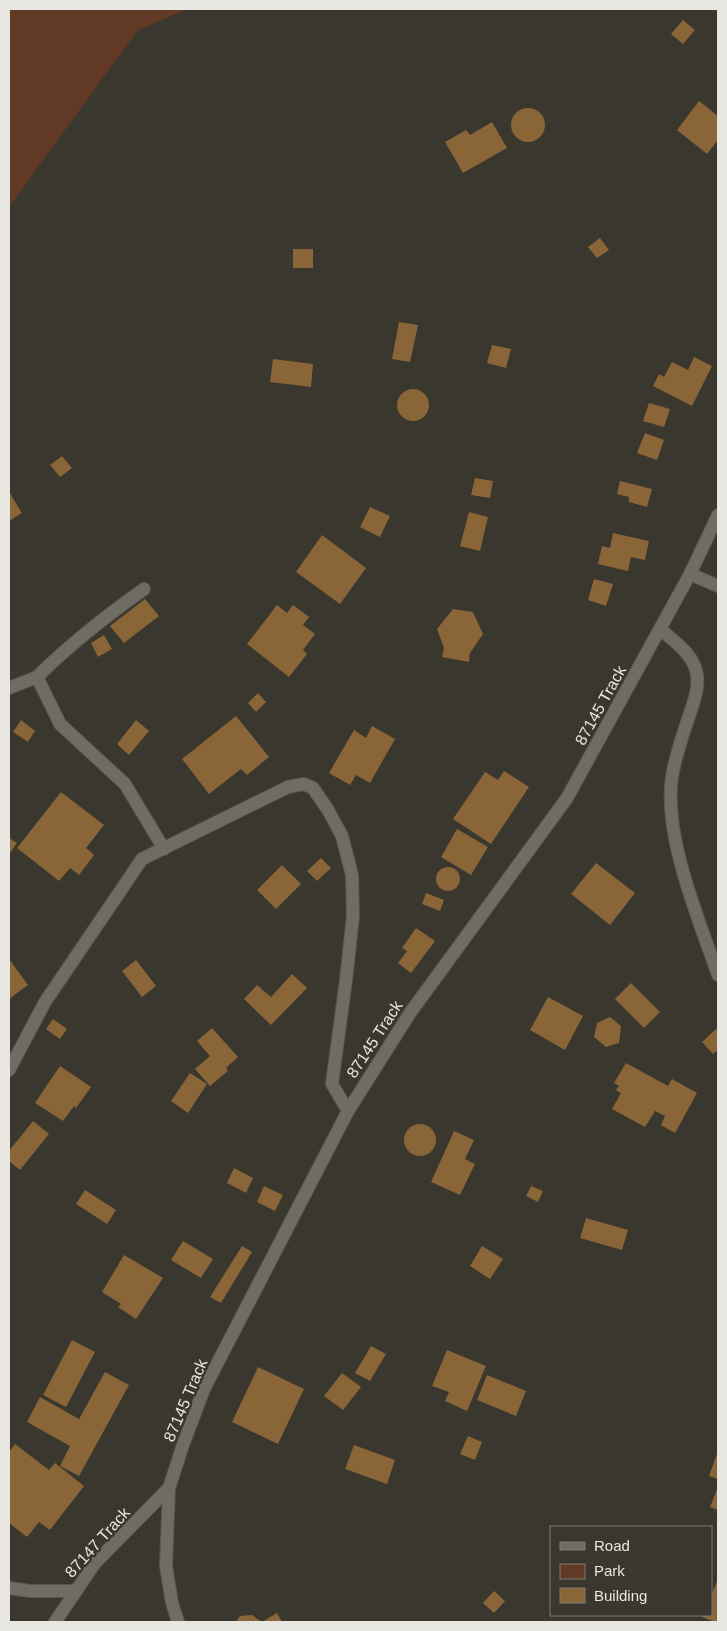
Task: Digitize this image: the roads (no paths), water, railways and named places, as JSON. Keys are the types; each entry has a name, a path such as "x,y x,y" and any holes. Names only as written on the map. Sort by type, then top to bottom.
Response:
{"street":[{"name":"87145 Track","path":"178,1622 172,1604 166,1566 169,1488 204,1389 348,1111 410,1013 567,798 690,574 718,516"},
{"path":"690,574 718,586"},
{"path":"9,688 37,676 62,652 100,621 144,589"},
{"path":"660,629 687,653 695,666 697,675 698,688 677,754 670,802 675,842 718,975"},
{"path":"37,676 60,724 125,784 164,849"},
{"path":"9,1070 46,1002 142,859 293,785 304,784 312,788 319,797 342,836 352,875 353,916 332,1084 348,1111"},
{"name":"87147 Track","path":"55,1622 95,1564 169,1488"},
{"path":"9,1588 30,1591 76,1591"}]}
